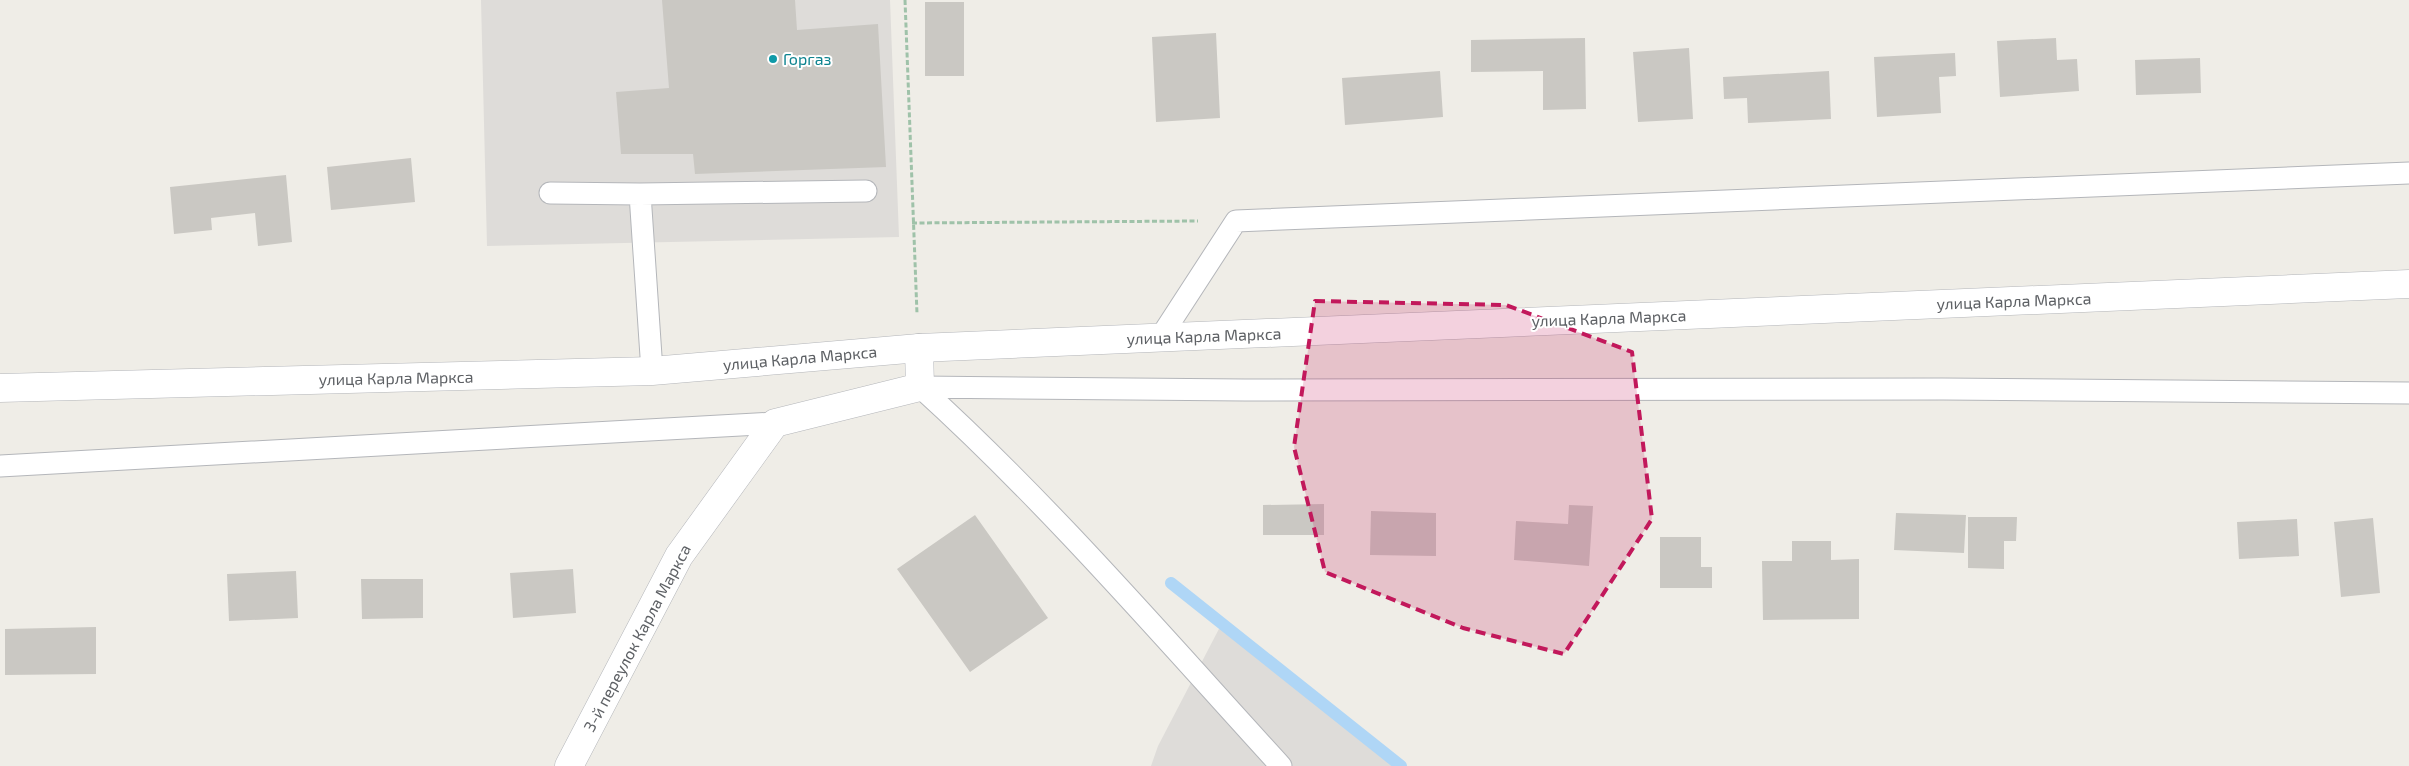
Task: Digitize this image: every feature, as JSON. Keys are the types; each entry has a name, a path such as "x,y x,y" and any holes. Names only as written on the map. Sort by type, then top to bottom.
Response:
{"main road":[{"name":"улица Карла Маркса","path":"0,388 652,371 919,348 2409,284"},
{"path":"775,423 920,387 919,348"},
{"name":"3-й переулок Карла Маркса","path":"569,766 679,556 775,423"}],"lane":[{"path":"1160,338 1236,220 2409,173"},
{"path":"550,193 640,194 866,190"},
{"path":"640,194 652,371"},
{"path":"920,387 1245,390 1943,389 2409,393"},
{"path":"920,387 976,437 1122,592 1281,766"},
{"path":"0,466 775,423"}],"path":[{"path":"905,0 912,223 919,348"},
{"path":"912,223 1236,220"}],"highlighted area":[{"path":"1315,301 1506,305 1632,352 1652,519 1564,654 1463,628 1325,572 1294,447"}],"shaded area":[{"path":"481,0 890,0 899,237 487,246"},
{"path":"1221,625 1404,766 1151,766 1158,746"}],"building":[{"name":"Горгаз","path":"662,0 795,0 797,30 878,24 886,167 695,174 693,154 621,154 616,92 669,88"},
{"path":"925,2 964,2 964,76 925,76"},
{"path":"1216,33 1220,118 1156,122 1152,37"},
{"path":"1585,38 1586,109 1543,110 1543,71 1471,72 1471,40"},
{"path":"2056,38 2057,60 2077,59 2079,91 2000,97 1997,41"},
{"path":"1689,48 1693,119 1638,122 1633,52"},
{"path":"1955,53 1956,76 1939,77 1941,113 1877,117 1874,57"},
{"path":"2200,58 2201,93 2136,95 2135,60"},
{"path":"1440,71 1443,117 1345,125 1342,78"},
{"path":"1829,71 1831,119 1748,123 1747,98 1724,99 1723,77"},
{"path":"411,158 415,202 331,210 327,167"},
{"path":"286,175 292,242 258,246 255,213 211,218 212,230 174,234 170,187"},
{"path":"1324,504 1324,535 1263,535 1263,505"},
{"path":"1569,505 1593,506 1589,566 1514,560 1516,521 1568,524"},
{"path":"1371,511 1436,513 1436,556 1370,555"},
{"path":"1896,513 1966,515 1964,553 1894,550"},
{"path":"975,515 1048,618 970,672 897,569"},
{"path":"1968,517 2017,517 2016,541 2004,541 2004,569 1968,568"},
{"path":"2373,518 2380,593 2341,597 2334,522"},
{"path":"2297,519 2299,556 2239,559 2237,522"},
{"path":"1660,537 1701,537 1701,567 1712,567 1712,588 1660,588"},
{"path":"1792,541 1831,541 1831,560 1859,559 1859,619 1763,620 1762,561 1792,561"},
{"path":"573,569 576,613 513,618 510,573"},
{"path":"296,571 298,618 229,621 227,574"},
{"path":"361,579 423,579 423,618 362,619"},
{"path":"96,627 96,674 5,675 5,629"}],"waterway":[{"path":"1171,583 1401,766"}],"place":[{"name":"Горгаз","path":"773,59"}]}
